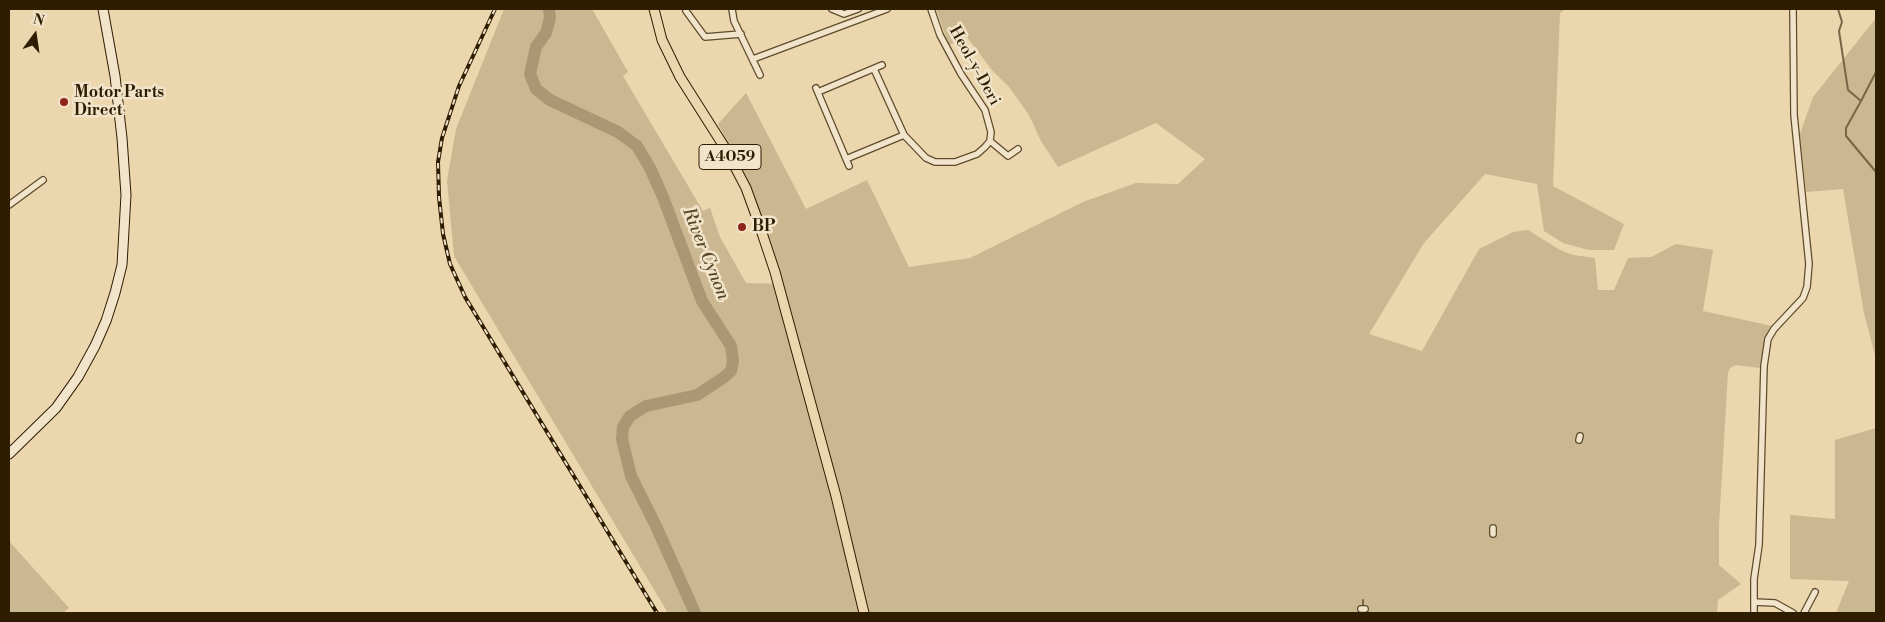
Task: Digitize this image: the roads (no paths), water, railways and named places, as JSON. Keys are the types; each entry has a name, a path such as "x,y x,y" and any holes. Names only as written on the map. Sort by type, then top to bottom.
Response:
{"main road":[{"path":"9,454 56,408 78,377 106,321 116,293 122,265 126,222 123,146 115,76 102,9"},
{"name":"A4059","path":"654,9 662,40 680,77 730,156 746,188 758,221 775,272 836,496 864,613"}],"street":[{"path":"732,9 734,21 760,75"},
{"path":"832,9 844,14 858,9"},
{"path":"753,60 887,9"},
{"name":"Heol-y-Deri","path":"931,9 940,35 961,74 985,110 991,132 990,141"},
{"path":"1754,613 1754,579 1759,545 1764,366 1768,339 1774,329 1803,298 1807,288 1809,264 1794,115 1793,9"},
{"path":"686,11 705,37 741,34"},
{"path":"849,166 817,90 882,65"},
{"path":"874,69 904,135 926,158 945,163 955,162 977,154 990,141 1008,156 1018,149"},
{"path":"846,159 904,135"},
{"path":"9,205 43,180"},
{"path":"1804,613 1815,592"},
{"path":"1754,602 1776,602 1793,613"}],"waterway":[{"name":"River Cynon","path":"549,9 550,18 546,33 536,47 530,74 536,89 550,100 618,132 637,146 650,168 663,197 702,301 731,346 733,361 731,371 723,378 697,395 646,406 630,416 623,427 622,439 631,476 695,613"},
{"path":"1838,9 1842,22 1839,31 1848,90 1861,101 1846,128 1846,136 1876,172"},
{"path":"1861,101 1876,72"},
{"path":"1363,600 1363,613"}],"railway":[{"path":"495,9 459,86 442,138 438,162 439,197 443,234 450,264 465,297 657,613"}],"place":[{"name":"Motor Parts Direct","path":"64,102"},
{"name":"BP","path":"742,227"}]}
